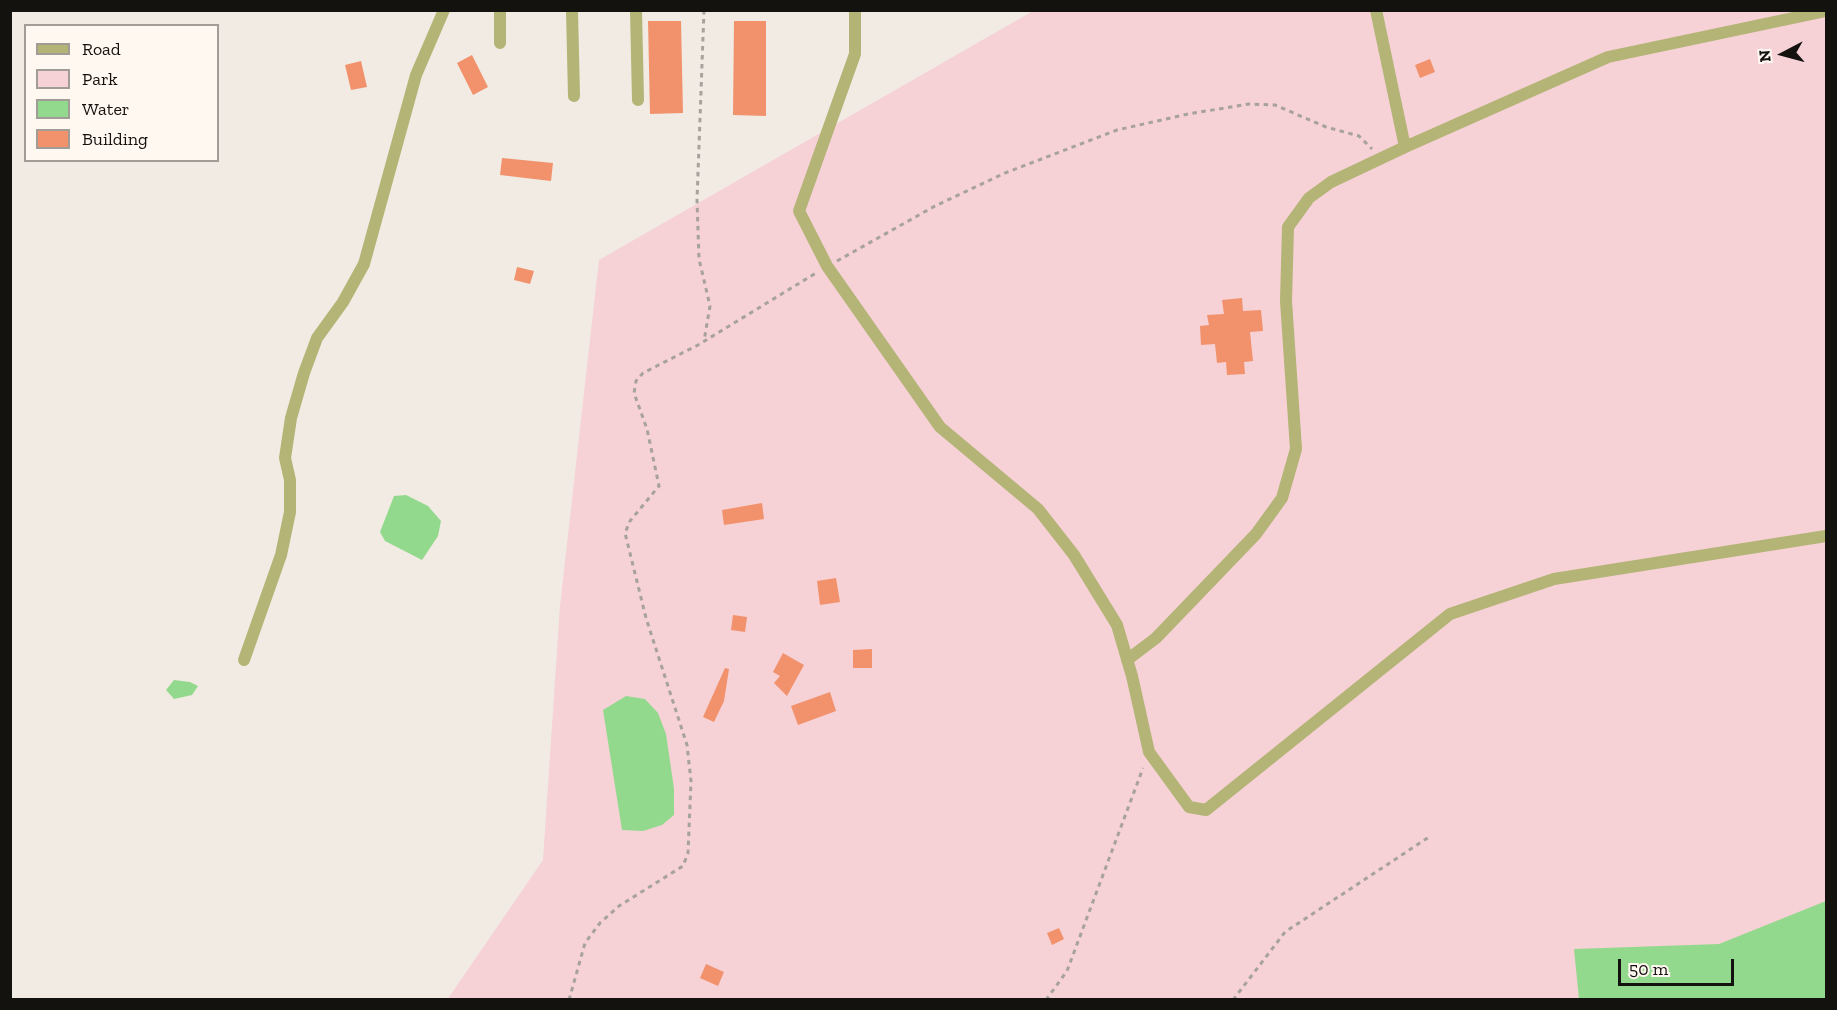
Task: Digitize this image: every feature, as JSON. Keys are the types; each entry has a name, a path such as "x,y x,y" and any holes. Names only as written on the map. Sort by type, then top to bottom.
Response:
{"street":[{"path":"244,660 271,589 284,544 290,512 290,480 285,458 291,418 304,373 316,338 343,302 364,264 416,75 444,10"},
{"path":"500,10 500,43"},
{"path":"572,10 574,96"},
{"path":"636,10 638,100"},
{"path":"855,10 855,54 799,211 827,266 940,427 1038,509 1074,555 1117,625 1128,660 1149,752 1190,807 1206,810 1450,614 1554,579 1827,536"},
{"path":"1376,10 1406,147"},
{"path":"1128,660 1156,638 1248,543 1282,498 1296,449 1286,301 1288,227 1309,198 1331,182 1608,57 1827,11"}],"path":[{"path":"704,10 697,200 699,260 710,306 704,341"},
{"path":"569,999 585,943 600,923 619,906 684,866 688,853 691,781 687,745 645,618 625,533 630,521 659,486 647,429 634,393 636,381 643,373 704,341 827,266 935,206 1005,173 1117,130 1188,114 1249,104 1275,105 1326,127 1359,136 1383,158"},
{"path":"1046,999 1067,971 1149,752"},
{"path":"1233,999 1286,932 1429,837"}],"green space":[{"path":"1033,11 1826,11 1826,999 447,1000 543,860 560,606 599,260"}],"water":[{"path":"406,495 428,506 441,521 438,536 422,560 385,541 380,532 394,496"},
{"path":"174,680 190,682 198,686 192,695 174,699 166,690"},
{"path":"626,696 645,699 658,713 666,734 674,789 674,815 662,825 643,831 622,830 603,710"},
{"path":"1826,901 1826,999 1579,999 1574,949 1719,944"}],"building":[{"path":"648,21 681,21 683,113 650,114"},
{"path":"734,21 766,21 766,116 733,115"},
{"path":"472,55 488,87 473,95 457,63"},
{"path":"1430,59 1435,72 1420,78 1415,65"},
{"path":"361,61 367,87 351,90 345,65"},
{"path":"502,158 553,163 551,181 500,175"},
{"path":"517,267 534,271 530,284 514,280"},
{"path":"1242,298 1243,311 1261,310 1263,331 1250,332 1253,361 1244,362 1245,374 1227,375 1226,362 1217,363 1215,344 1201,345 1200,326 1209,325 1207,315 1224,314 1222,300"},
{"path":"762,503 764,519 724,525 722,510"},
{"path":"836,578 840,602 820,605 817,581"},
{"path":"733,615 747,617 745,632 731,630"},
{"path":"872,649 872,668 853,668 853,650"},
{"path":"783,653 804,665 787,696 774,683 780,676 773,672"},
{"path":"725,668 729,669 724,701 714,722 703,717"},
{"path":"830,692 836,711 798,725 791,706"},
{"path":"1059,928 1064,939 1052,945 1047,933"},
{"path":"706,964 724,972 718,986 700,978"}]}
